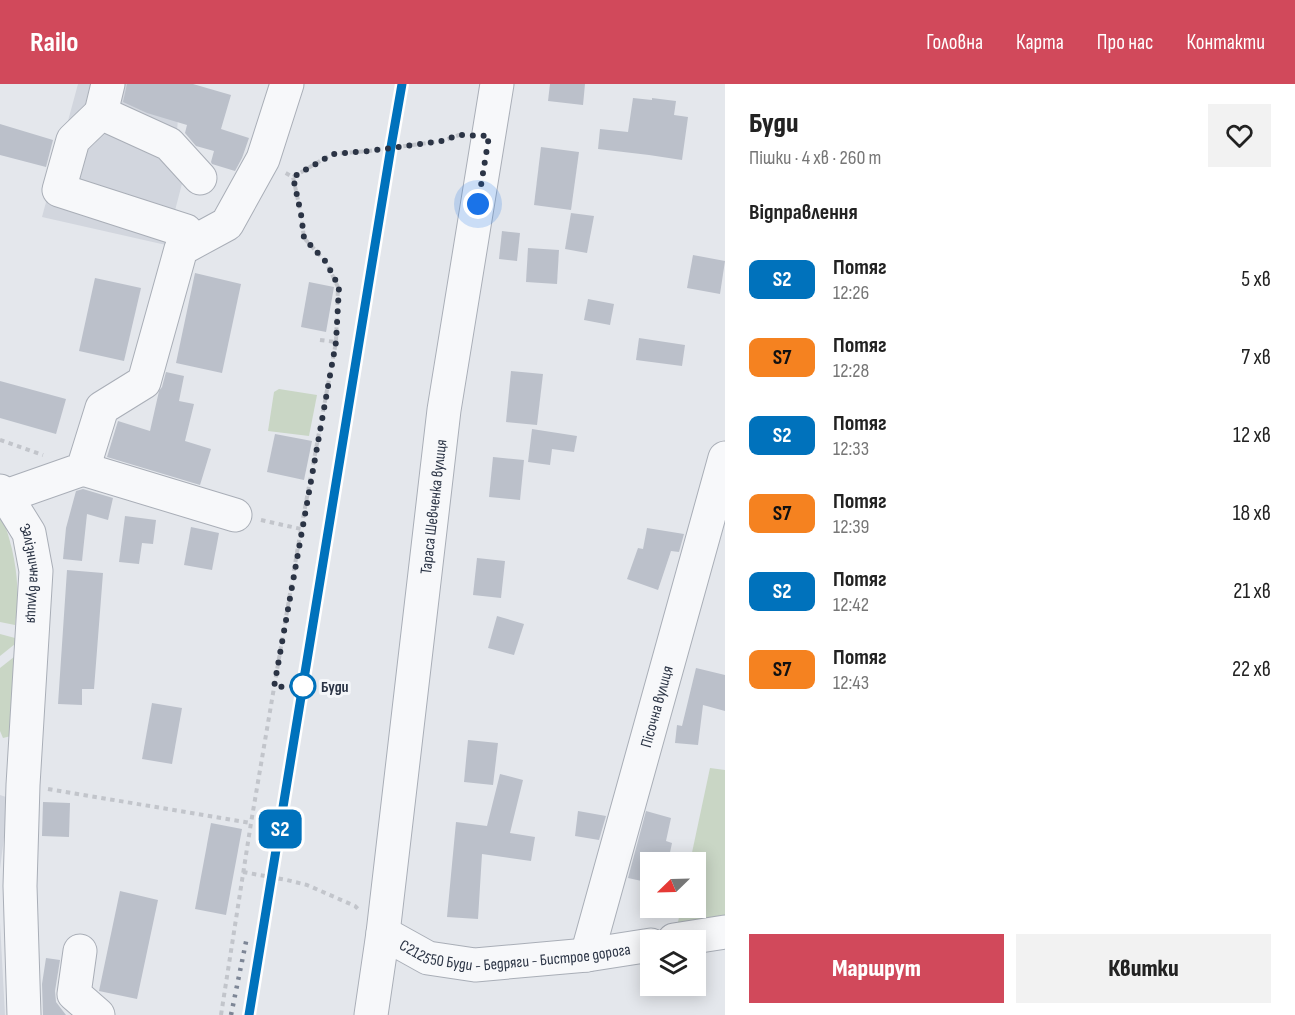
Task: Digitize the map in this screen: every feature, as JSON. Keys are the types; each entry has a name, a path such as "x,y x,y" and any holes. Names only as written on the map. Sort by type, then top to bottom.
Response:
{"street":[{"path":"235,515 83,470 102,408 144,382 183,240 202,171 169,144 104,99 73,140 59,190 183,240 227,224 263,159 287,84"},
{"name":"Тараса Шевченка вулиця","path":"371,1015 383,933 444,410 497,84"},
{"name":"Пісочна вулиця","path":"587,955 725,458"},
{"name":"Залізнична вулиця","path":"24,1015 20,886 11,780 36,571 29,533 3,493 83,470"},
{"path":"706,935 725,932"},
{"name":"С212550 Буди - Бедряги - Бистрое дорога","path":"383,933 428,958 475,965 587,955 640,947"},
{"path":"80,951 74,994 98,1015"}],"path":[{"path":"293,177 333,154 442,141 459,135 489,136"},
{"path":"221,1015 301,529 336,342 339,287 326,262 304,238 293,177 263,159"},
{"path":"320,340 336,342"},
{"path":"235,515 301,529"},
{"path":"59,791 251,823"},
{"path":"243,872 306,885 355,906"}],"shaded area":[{"path":"78,84 181,84 175,154 184,176 166,245 42,217"},
{"path":"0,795 9,798 0,869"},
{"path":"0,923 5,1015 0,1015"}],"green space":[{"path":"279,389 317,395 309,436 268,431 274,392"},
{"path":"0,518 9,537 16,568 15,625 0,622"},
{"path":"0,634 15,638 15,644 0,656"},
{"path":"14,657 11,736 3,738 0,731 0,668"},
{"path":"710,768 725,770 725,921 695,930 676,930 679,918 706,918 706,852 692,852"}],"building":[{"path":"127,84 193,84 231,95 221,129 249,138 235,171 212,164 214,151 196,146 185,133 187,125 147,113 123,102"},
{"path":"550,84 585,84 583,105 548,101"},
{"path":"633,98 676,101 674,115 688,117 682,160 598,149 600,129 628,132"},
{"path":"0,124 53,140 46,167 0,155"},
{"path":"541,147 579,152 571,210 534,205"},
{"path":"571,213 594,216 587,253 565,249"},
{"path":"502,231 520,233 517,261 499,259"},
{"path":"528,248 559,250 557,284 526,282"},
{"path":"693,255 725,261 720,294 687,288"},
{"path":"195,273 241,284 222,373 176,363"},
{"path":"95,278 141,288 124,361 79,351"},
{"path":"309,282 334,287 326,332 301,327"},
{"path":"588,299 614,304 610,325 584,320"},
{"path":"639,338 685,345 682,366 636,360"},
{"path":"511,371 543,374 537,425 506,422"},
{"path":"166,372 184,376 179,401 194,404 185,441 211,449 200,485 107,457 118,421 150,431"},
{"path":"0,381 66,399 56,434 0,418"},
{"path":"532,429 577,436 574,452 552,449 550,465 528,462"},
{"path":"275,434 312,441 304,480 267,472"},
{"path":"493,457 524,460 520,500 489,497"},
{"path":"83,489 113,498 108,520 87,514 82,561 63,559 66,528 76,491"},
{"path":"125,516 156,520 153,544 142,543 139,564 119,562"},
{"path":"191,527 219,533 212,570 184,565"},
{"path":"647,528 684,534 679,552 671,551 658,590 627,579 638,548 643,549"},
{"path":"477,558 505,561 501,598 473,595"},
{"path":"67,570 103,573 94,689 82,689 82,705 58,704"},
{"path":"497,616 524,624 514,655 488,648"},
{"path":"696,668 725,675 725,711 703,705 698,745 675,743 677,725 682,726"},
{"path":"152,703 182,708 172,764 142,759"},
{"path":"468,740 498,743 493,785 464,782"},
{"path":"500,774 523,780 510,833 535,837 531,861 482,854 478,919 447,917 456,822 487,826"},
{"path":"43,802 70,803 69,837 42,836"},
{"path":"578,811 606,816 599,840 575,836"},
{"path":"646,811 671,818 666,841 672,843 670,852 640,852 640,881 628,878"},
{"path":"211,823 242,829 226,915 195,909"},
{"path":"120,891 158,900 137,999 99,991"},
{"path":"46,958 60,960 55,991 56,1002 66,1015 43,1015 42,984"}],"railway":[{"path":"249,1015 402,84"},
{"path":"231,1015 247,937"}],"train":[{"name":"S2","path":"249,1015 402,84"}],"place":[{"name":"Буди","path":"303,686"}],"route":[{"path":"303,686 274,687 336,342 339,287 326,262 304,238 293,177 333,154 442,141 459,135 489,136 478,204"}]}
